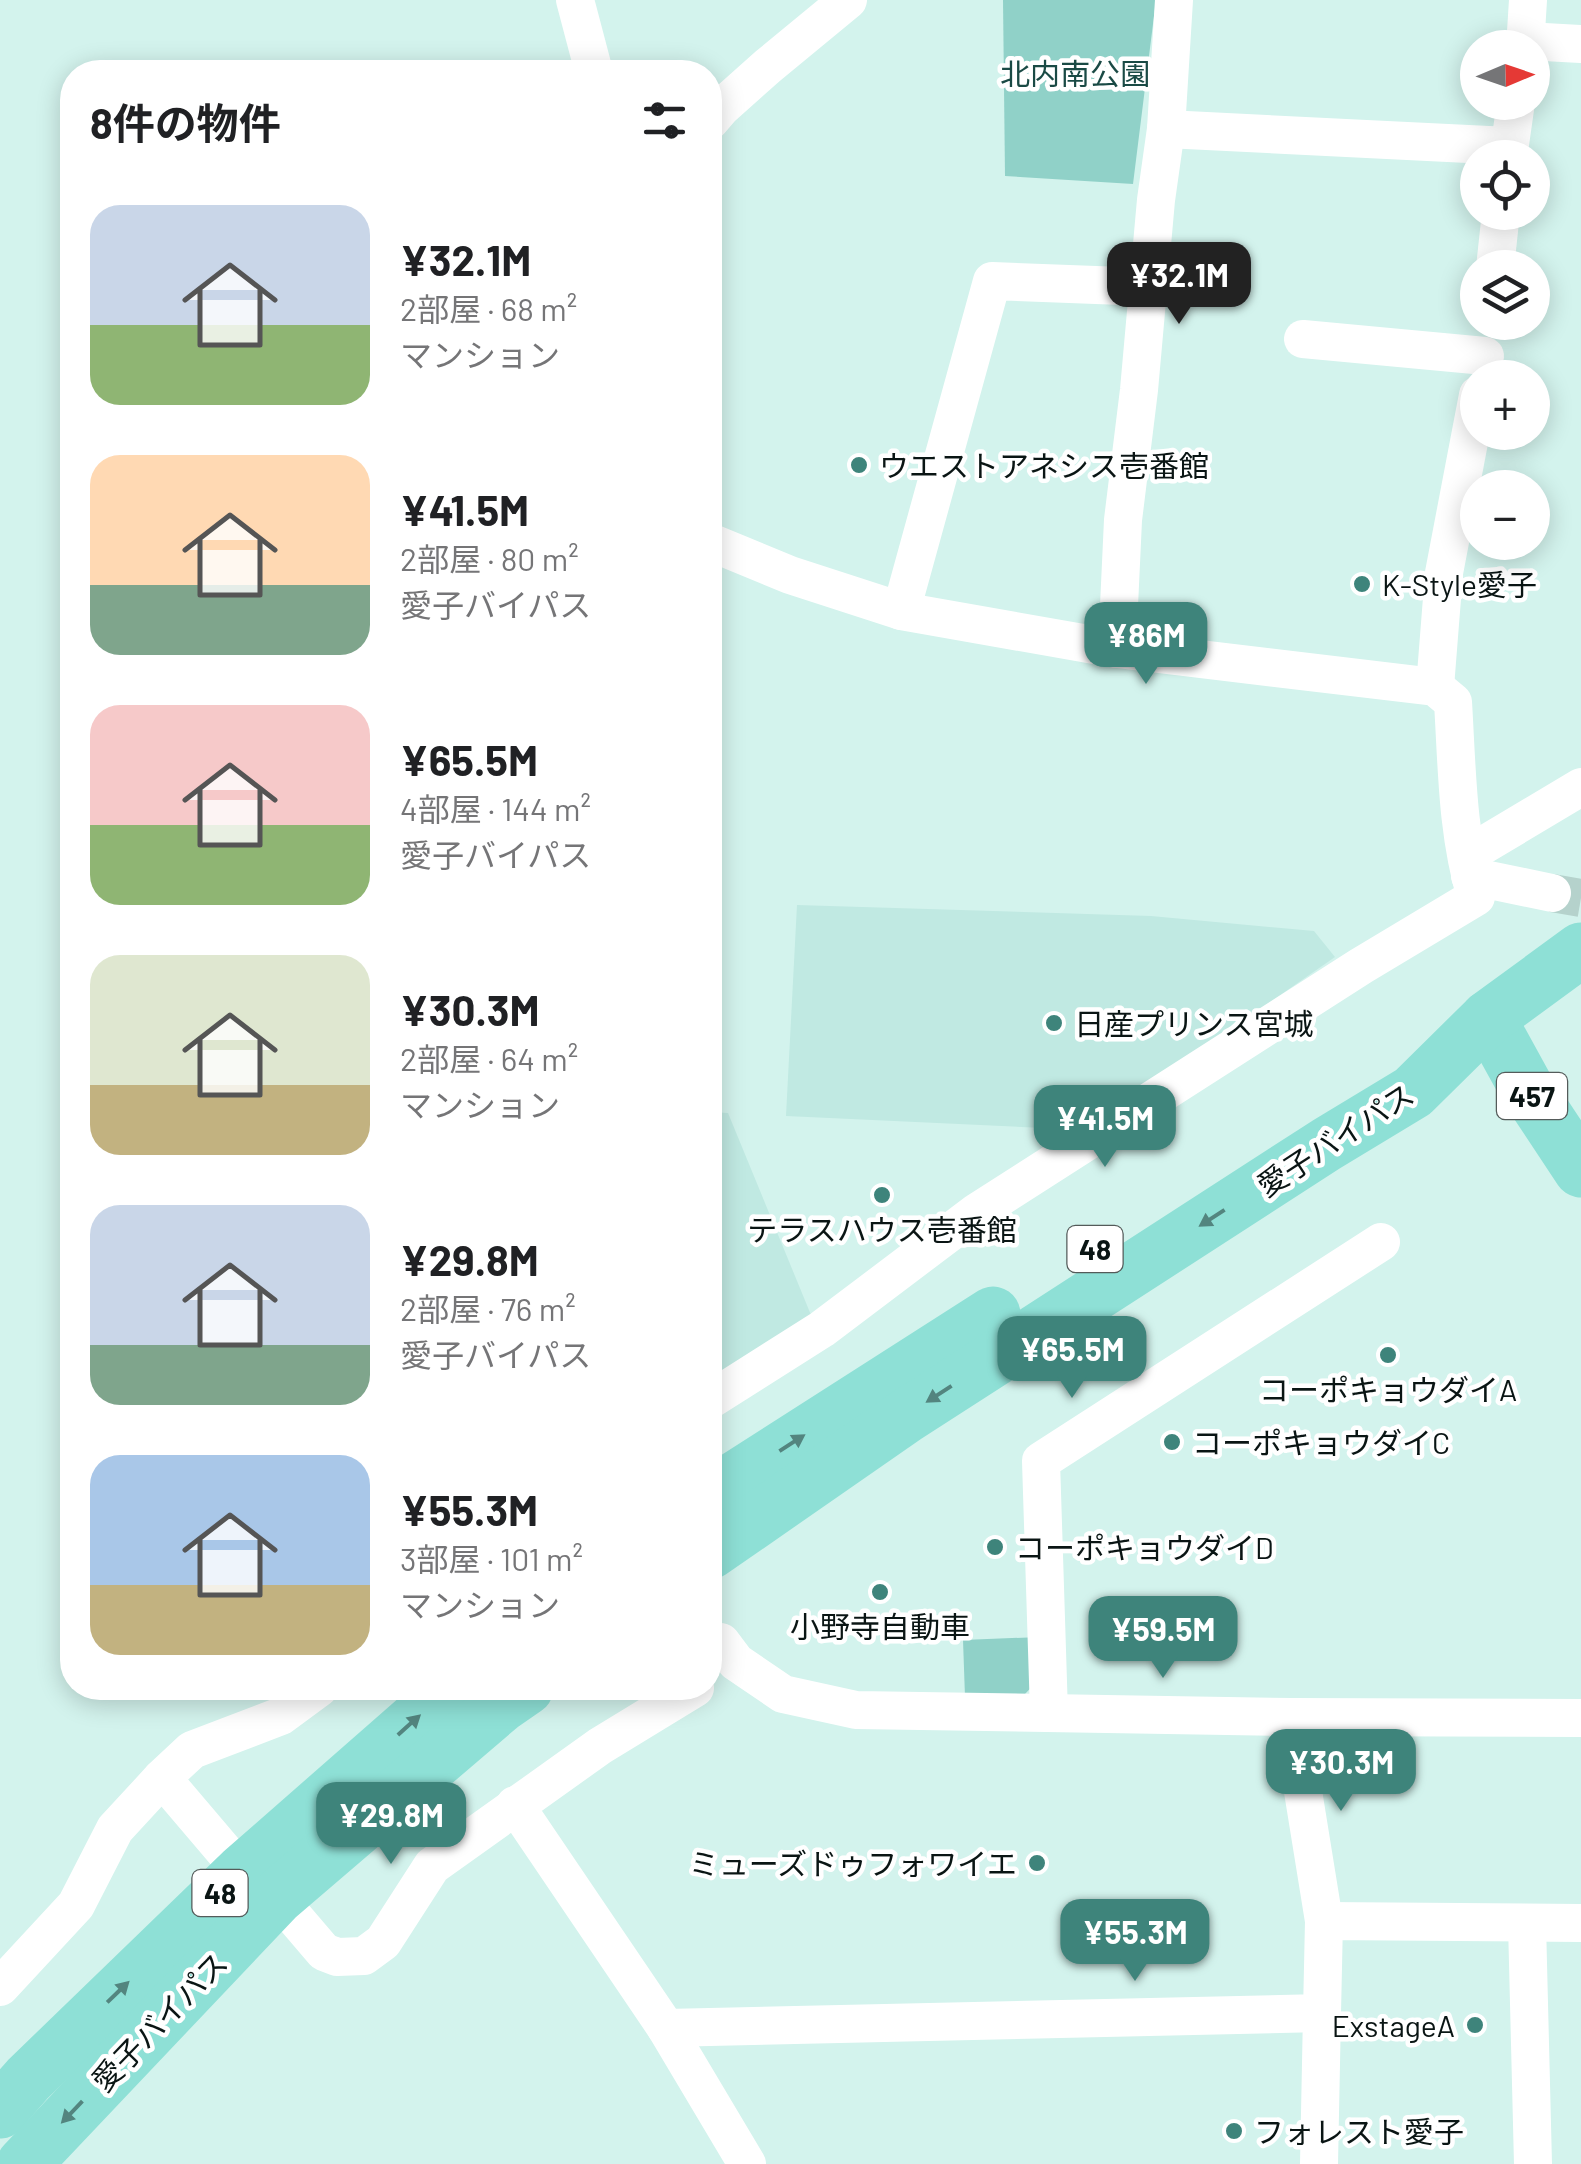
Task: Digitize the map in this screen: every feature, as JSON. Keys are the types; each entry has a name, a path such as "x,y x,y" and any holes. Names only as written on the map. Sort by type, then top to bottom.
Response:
{"highway":[{"name":"48","path":"1488,1018 1581,950"},
{"name":"457","path":"1488,1018 1526,1087 1581,1170"},
{"name":"愛子バイパス","path":"722,1487 1394,1059 1488,1018"},
{"name":"愛子バイパス","path":"722,1544 906,1416 1311,1154 1414,1092 1488,1018"},
{"name":"愛子バイパス","path":"24,2164 260,1884 440,1700"},
{"name":"愛子バイパス","path":"0,2111 28,2080 260,1884 509,1700"}],"street":[{"path":"576,0 591,60"},
{"path":"722,107 848,0"},
{"path":"1116,650 1123,520 1166,128 1174,0"},
{"path":"1526,30 1528,0"},
{"path":"1550,44 1581,44"},
{"path":"1166,128 1460,149"},
{"path":"901,612 992,281 1149,288"},
{"path":"1303,339 1485,352"},
{"path":"1435,687 1444,574 1468,450"},
{"path":"722,547 790,575 901,612 1116,650 1435,687 1453,702 1460,812 1476,898 1360,966 976,1212 822,1329 722,1392"},
{"path":"1468,866 1581,787"},
{"path":"1468,866 1552,893"},
{"path":"1049,1713 1041,1461 1382,1242"},
{"path":"722,1661 784,1694 856,1710 1291,1718 1581,1718"},
{"path":"0,1988 76,1905 115,1829 162,1778 192,1750 281,1716 303,1700"},
{"path":"162,1778 324,1952 337,1958 364,1956 383,1942 432,1866 600,1746 675,1700"},
{"path":"1291,1718 1324,1920 1318,2164"},
{"path":"515,1805 666,2028 747,2164"},
{"path":"1324,1920 1581,1923"},
{"path":"1527,1923 1533,2164"},
{"path":"666,2028 1322,2013"}],"shaded area":[{"path":"797,905 1151,916 1314,931 1335,957 1086,1130 786,1116"},
{"path":"722,1113 728,1113 811,1315 722,1378"}],"green space":[{"name":"北内南公園","path":"1003,0 1156,0 1133,184 1005,176"},
{"path":"1040,1637 1042,1676 1025,1694 965,1697 963,1640"}],"tunnel":[{"path":"1552,893 1581,898"}],"place":[{"name":"ウエストアネシス壱番館","path":"859,465"},
{"name":"K-Style愛子","path":"1362,584"},
{"name":"日産プリンス宮城","path":"1054,1023"},
{"name":"テラスハウス壱番館","path":"882,1195"},
{"name":"コーポキョウダイA","path":"1388,1355"},
{"name":"コーポキョウダイC","path":"1172,1442"},
{"name":"コーポキョウダイD","path":"995,1547"},
{"name":"小野寺自動車","path":"880,1592"},
{"name":"ミューズドゥフォワイエ","path":"1037,1863"},
{"name":"ExstageA","path":"1475,2025"},
{"name":"フォレスト愛子","path":"1234,2131"}]}
